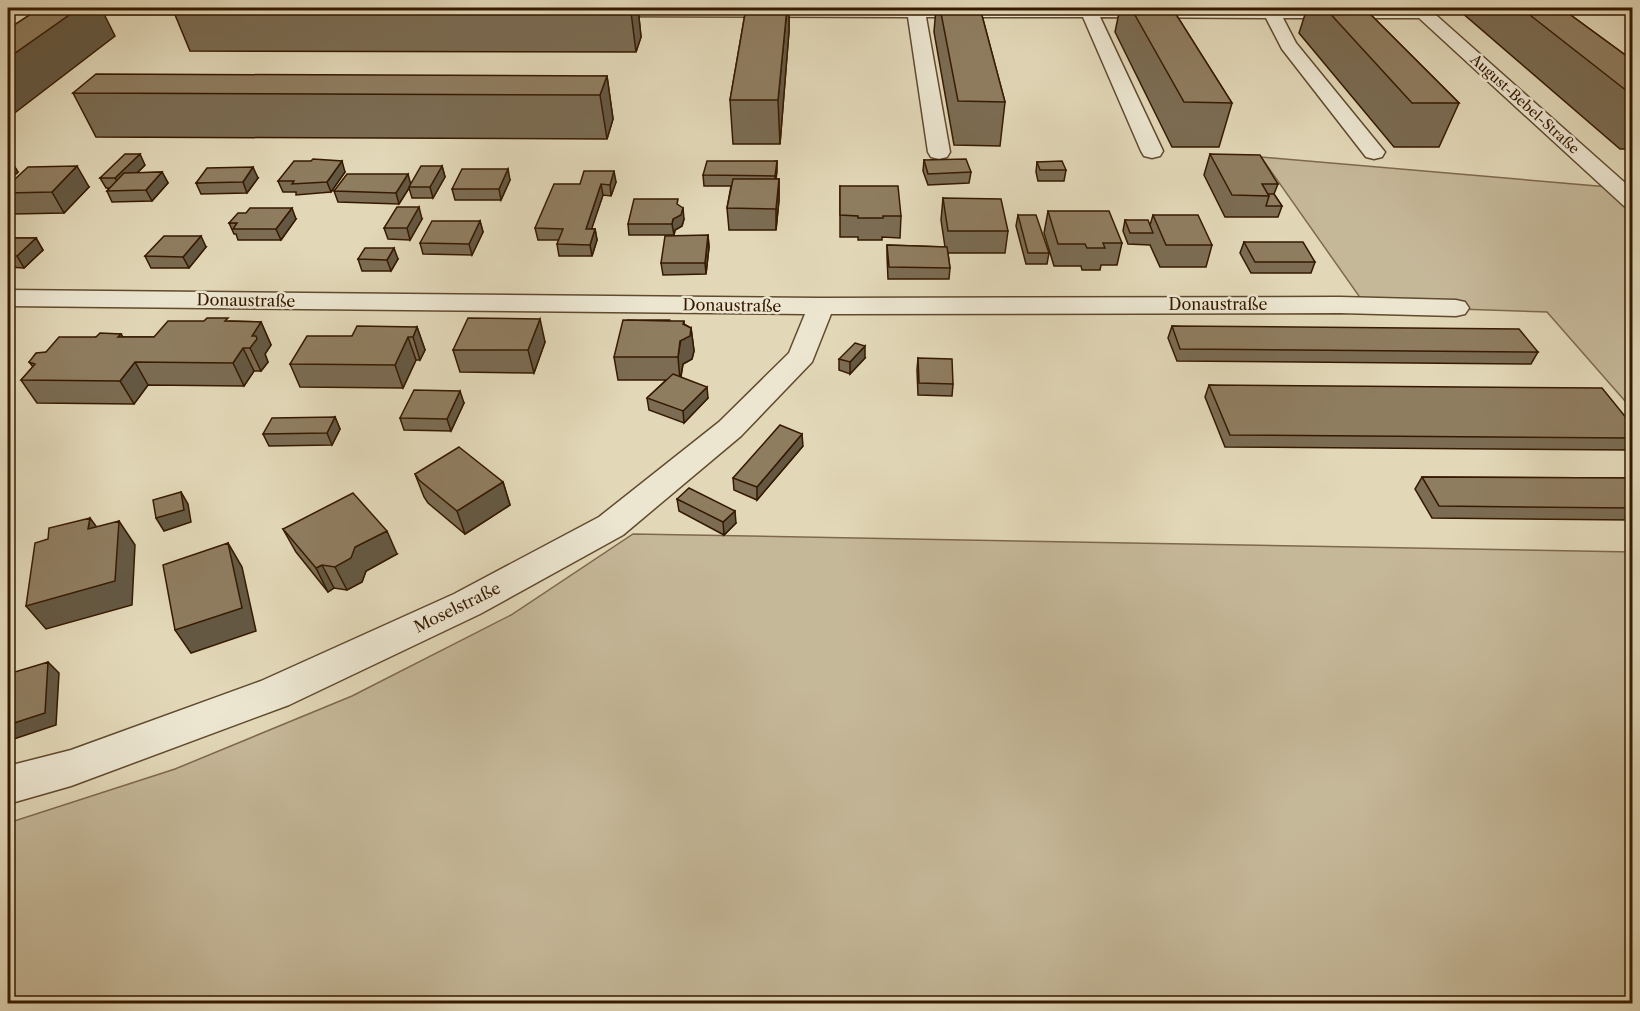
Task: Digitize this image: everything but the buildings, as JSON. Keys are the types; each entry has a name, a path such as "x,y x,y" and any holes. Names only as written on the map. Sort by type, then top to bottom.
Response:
{"street":[{"path":"44,21 62,8 234,9"},
{"path":"578,11 685,9 1272,13 1421,10"},
{"name":"August-Bebel-Straße","path":"1421,10 1632,201"},
{"path":"916,12 939,152"},
{"path":"1089,12 1152,151"},
{"path":"1272,13 1288,45 1374,152"},
{"path":"1608,179 1632,180"},
{"name":"Donaustraße","path":"8,298 821,306 1340,304 1456,308"},
{"name":"Moselstraße","path":"8,785 71,768 275,693 467,604 611,526 730,429 802,356 821,306"}],"shaded area":[{"path":"1261,157 1632,189 1632,409 1547,312 1366,306"},
{"path":"633,534 1632,552 1632,1003 8,1003 8,823 175,769 352,696 511,615"}]}
